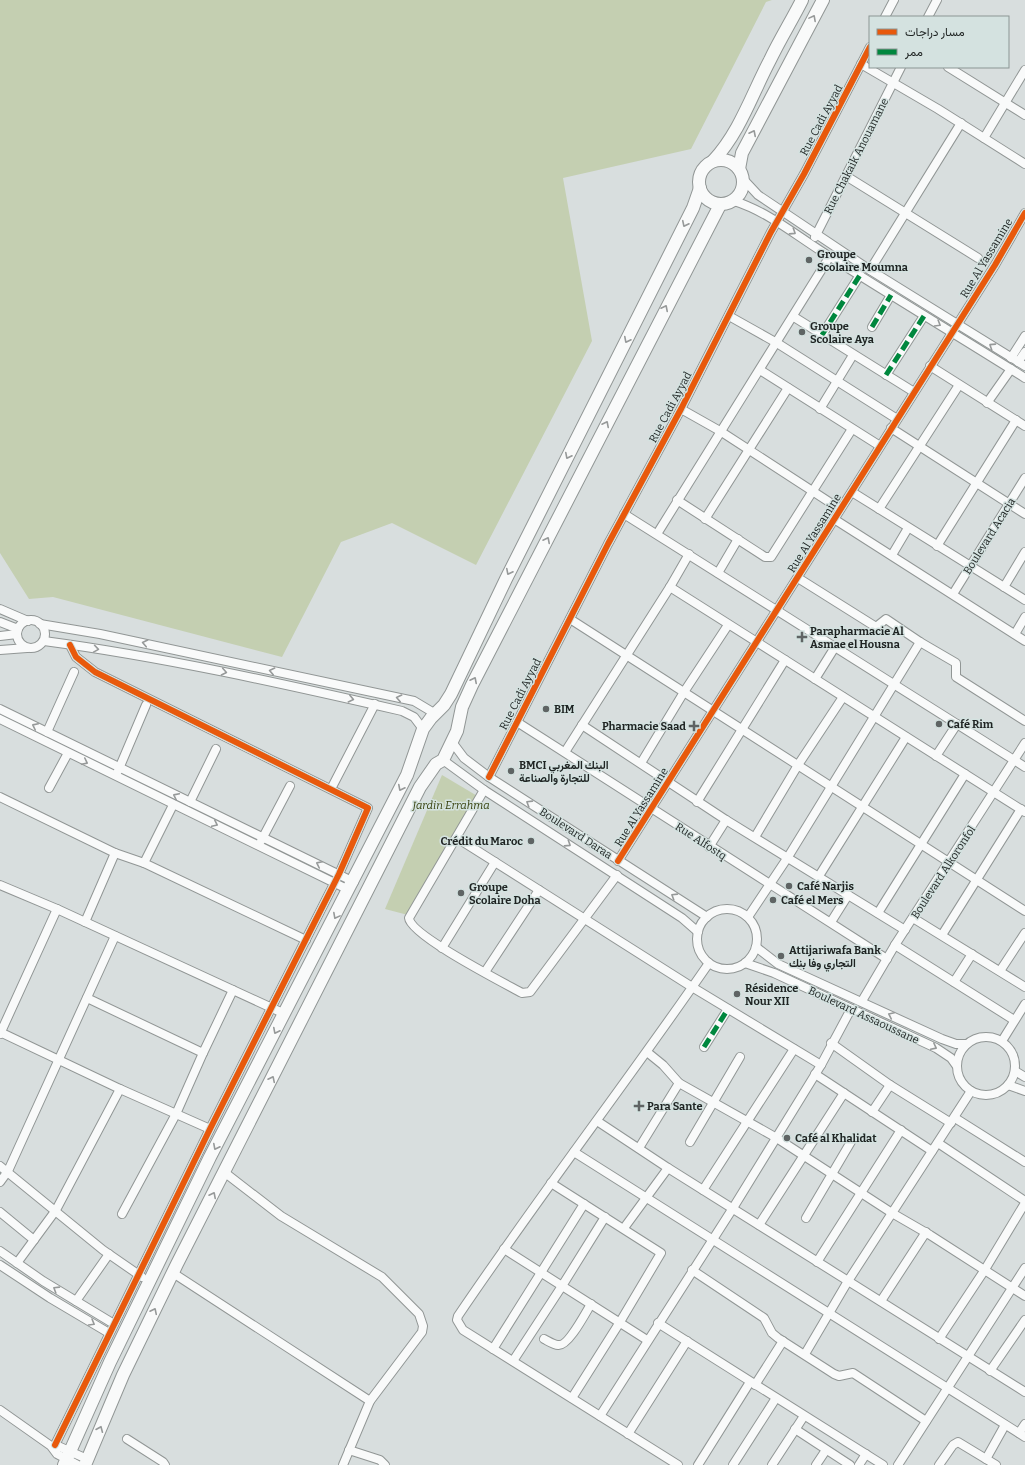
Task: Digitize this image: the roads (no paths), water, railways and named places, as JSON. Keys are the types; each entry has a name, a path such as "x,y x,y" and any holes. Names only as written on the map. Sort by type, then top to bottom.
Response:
{"main road":[{"path":"66,1459 110,1362 210,1157 407,776 423,729 434,713 444,705 690,215 700,188 700,174 729,143 738,128 770,59 802,0"},
{"path":"739,169 742,153 823,0"},
{"path":"700,188 707,200 720,205 734,201 742,192 744,180 739,169 727,160 713,161"},
{"path":"83,1463 123,1375 224,1172 420,787 452,742 459,726 465,699 720,205"},
{"path":"444,705 450,704 455,706 460,716"},
{"path":"416,752 420,759 425,763 439,762"}],"street":[{"path":"886,16 894,0"},
{"path":"929,16 937,0"},
{"name":"Rue Cadi Ayyad","path":"488,777 624,514 681,409 777,222 869,49"},
{"path":"861,64 893,82 1025,164"},
{"name":"Rue Chakaik Anouamane","path":"811,244 900,68"},
{"path":"950,68 1025,115"},
{"path":"984,138 1004,102 1025,70"},
{"path":"870,270 961,124"},
{"path":"846,176 978,258"},
{"path":"744,180 758,195 817,233 870,270 1018,362"},
{"path":"734,201 752,208 777,222 924,316 1025,378"},
{"name":"Rue Al Yassamine","path":"618,861 778,612 834,519 958,324 1025,213"},
{"path":"657,534 830,256"},
{"path":"822,335 860,275"},
{"path":"872,327 891,295"},
{"path":"729,316 777,343 897,419"},
{"path":"794,316 853,355 914,392"},
{"path":"886,375 924,316"},
{"path":"1018,362 1025,336"},
{"path":"1018,362 1025,352"},
{"path":"820,409 853,355"},
{"path":"930,366 1025,426"},
{"path":"987,403 1010,369"},
{"path":"760,370 880,446"},
{"path":"879,509 959,384"},
{"path":"705,519 788,388"},
{"path":"681,409 720,431 840,510"},
{"path":"937,546 1016,420"},
{"path":"891,428 978,482 1025,514"},
{"path":"677,500 765,557 771,557 852,429"},
{"name":"Boulevard Acacia","path":"953,594 1025,478"},
{"path":"852,492 1025,600"},
{"path":"624,514 1025,767"},
{"path":"834,519 1025,641"},
{"path":"892,555 908,528"},
{"path":"718,573 738,540"},
{"path":"1004,587 1025,552"},
{"path":"564,752 670,587 689,554"},
{"path":"798,578 876,627 886,619 920,642 956,663 956,677 1025,721"},
{"path":"670,587 906,738 1023,810 942,935"},
{"path":"0,609 28,621 32,620 40,624 100,634 414,701 434,713"},
{"path":"1015,634 1025,617"},
{"path":"570,619 1025,910"},
{"path":"0,636 17,631 20,626 28,621"},
{"path":"0,622 17,631"},
{"path":"0,650 36,648 44,641 45,632 40,624"},
{"path":"641,763 684,692 728,624"},
{"path":"17,631 19,642 27,648"},
{"path":"44,641 164,660 295,686 375,704 409,713 418,720 423,729"},
{"path":"748,917 788,857 920,642"},
{"path":"53,1446 210,1129 339,874 368,808 94,672 76,657 70,645"},
{"path":"815,679 834,647"},
{"path":"697,802 785,660"},
{"path":"47,732 74,672"},
{"path":"755,837 798,765 843,698"},
{"path":"330,789 375,704"},
{"path":"115,777 146,705"},
{"path":"0,709 339,874 351,886"},
{"path":"0,719 115,777 259,845 334,883 351,886"},
{"name":"Rue Alfostq","path":"517,722 887,959"},
{"path":"936,756 957,724"},
{"path":"582,725 641,763 697,802 905,930"},
{"path":"819,876 906,738"},
{"name":"Boulevard Daraa","path":"452,742 464,758 488,777 707,917"},
{"name":"Boulevard Alkoronfol","path":"862,1001 895,945 1025,743"},
{"path":"190,802 216,749"},
{"path":"49,788 68,753"},
{"name":"Boulevard Daraa","path":"439,762 617,875 682,918 698,932"},
{"path":"878,913 920,843 965,774"},
{"path":"259,845 290,786"},
{"path":"484,790 409,918 412,925 442,948 522,993 530,992 617,875"},
{"path":"0,797 115,853 144,864 306,940"},
{"path":"144,864 173,805"},
{"path":"710,847 726,820"},
{"path":"457,838 692,987 821,1065"},
{"path":"84,922 115,853"},
{"path":"442,948 495,862"},
{"path":"0,885 57,909 285,1014"},
{"path":"485,972 539,890"},
{"path":"831,922 848,895"},
{"path":"57,909 0,1033 210,1129"},
{"path":"726,909 735,910 748,917 756,931 756,947 745,963 727,969 709,963 699,949 698,932 707,917 717,911 726,909"},
{"path":"913,918 1025,987"},
{"path":"1000,971 1025,933"},
{"path":"0,1182 8,1171 60,1060 114,936"},
{"path":"895,945 954,982 1019,1017"},
{"name":"Boulevard Assaoussane","path":"756,947 778,964 862,1001 942,1039 956,1044 966,1044"},
{"path":"954,982 972,954"},
{"path":"678,1465 463,1330 457,1320 458,1316 504,1249 647,1052 709,963"},
{"name":"Boulevard Assaoussane","path":"745,963 774,973 936,1048 950,1058 956,1065"},
{"path":"122,1214 176,1114 233,990"},
{"path":"87,998 203,1053"},
{"path":"1002,1041 1019,1017 1025,1004"},
{"path":"704,1047 728,1009"},
{"path":"600,1416 821,1065 831,1043 851,1009"},
{"path":"983,1036 996,1038 1002,1041 1011,1050 1016,1064 1008,1086 999,1092 989,1095 978,1094 971,1091 960,1080 956,1065 959,1054 966,1044 983,1036"},
{"path":"831,1043 890,1085 1025,1162"},
{"path":"703,1190 794,1049"},
{"path":"647,1052 663,1065 679,1083 748,1120 892,1213 926,1232 984,1271 1025,1296"},
{"path":"690,1142 715,1102 740,1057"},
{"path":"1015,1070 1025,1077"},
{"path":"815,1074 932,1151"},
{"path":"639,1148 679,1083"},
{"path":"872,1112 890,1085"},
{"path":"1008,1086 1025,1091"},
{"path":"17,1263 56,1210 120,1089"},
{"path":"805,1354 848,1281 971,1091"},
{"path":"759,1225 844,1093"},
{"path":"597,1121 668,1168 968,1358 1025,1392"},
{"path":"817,1262 901,1130"},
{"path":"806,1218 852,1140"},
{"path":"938,1143 1025,1202 984,1271 939,1339"},
{"path":"574,1152 1022,1435 1025,1424"},
{"path":"0,1166 109,1254 138,1275 150,1281"},
{"path":"624,1228 668,1168"},
{"path":"224,1172 282,1216 382,1277 419,1314 423,1326 422,1332 370,1401 344,1465"},
{"path":"551,1183 660,1251 661,1255 572,1398"},
{"path":"493,1349 584,1204"},
{"path":"0,1212 34,1240"},
{"path":"513,1361 605,1217"},
{"path":"880,1302 926,1232"},
{"path":"504,1249 647,1340"},
{"path":"0,1251 114,1324"},
{"path":"76,1301 109,1254"},
{"path":"0,1265 50,1298 109,1333"},
{"path":"898,1465 1025,1268"},
{"path":"692,1270 764,1318 774,1335 783,1341 839,1376 853,1373 926,1421"},
{"path":"173,1273 370,1401"},
{"path":"544,1339 558,1345 566,1342 591,1304"},
{"path":"990,1371 1025,1320"},
{"path":"658,1323 883,1465"},
{"path":"628,1434 687,1341"},
{"path":"698,1465 783,1341"},
{"path":"733,1465 776,1398"},
{"path":"0,1410 53,1446 66,1459 83,1463"},
{"path":"772,1465 804,1416"},
{"path":"986,1459 1005,1425"},
{"path":"795,1429 850,1465"},
{"path":"127,1439 163,1462 165,1465"},
{"path":"939,1465 953,1445 958,1442 996,1465"},
{"path":"349,1450 380,1460 385,1465"},
{"path":"816,1465 826,1450"},
{"path":"859,1465 866,1454"}],"place":[{"name":"Groupe Scolaire Moumna","path":"809,260"},
{"name":"Groupe Scolaire Aya","path":"802,332"},
{"name":"Parapharmacie Al Asmae el Housna","path":"802,637"},
{"name":"BIM","path":"546,709"},
{"name":"Café Rim","path":"939,724"},
{"name":"Pharmacie Saad","path":"694,726"},
{"name":"BMCI البنك المغربي للتجارة والصناعة","path":"511,771"},
{"name":"Crédit du Maroc","path":"531,841"},
{"name":"Café Narjis","path":"789,886"},
{"name":"Groupe Scolaire Doha","path":"461,893"},
{"name":"Café el Mers","path":"773,900"},
{"name":"Attijariwafa Bank التجاري وفا بنك","path":"781,956"},
{"name":"Résidence Nour XII","path":"737,994"},
{"name":"Para Sante","path":"639,1106"},
{"name":"Café al Khalidat","path":"787,1138"}],"park label":[{"name":"Jardin Errahma","path":"451,805"}]}
